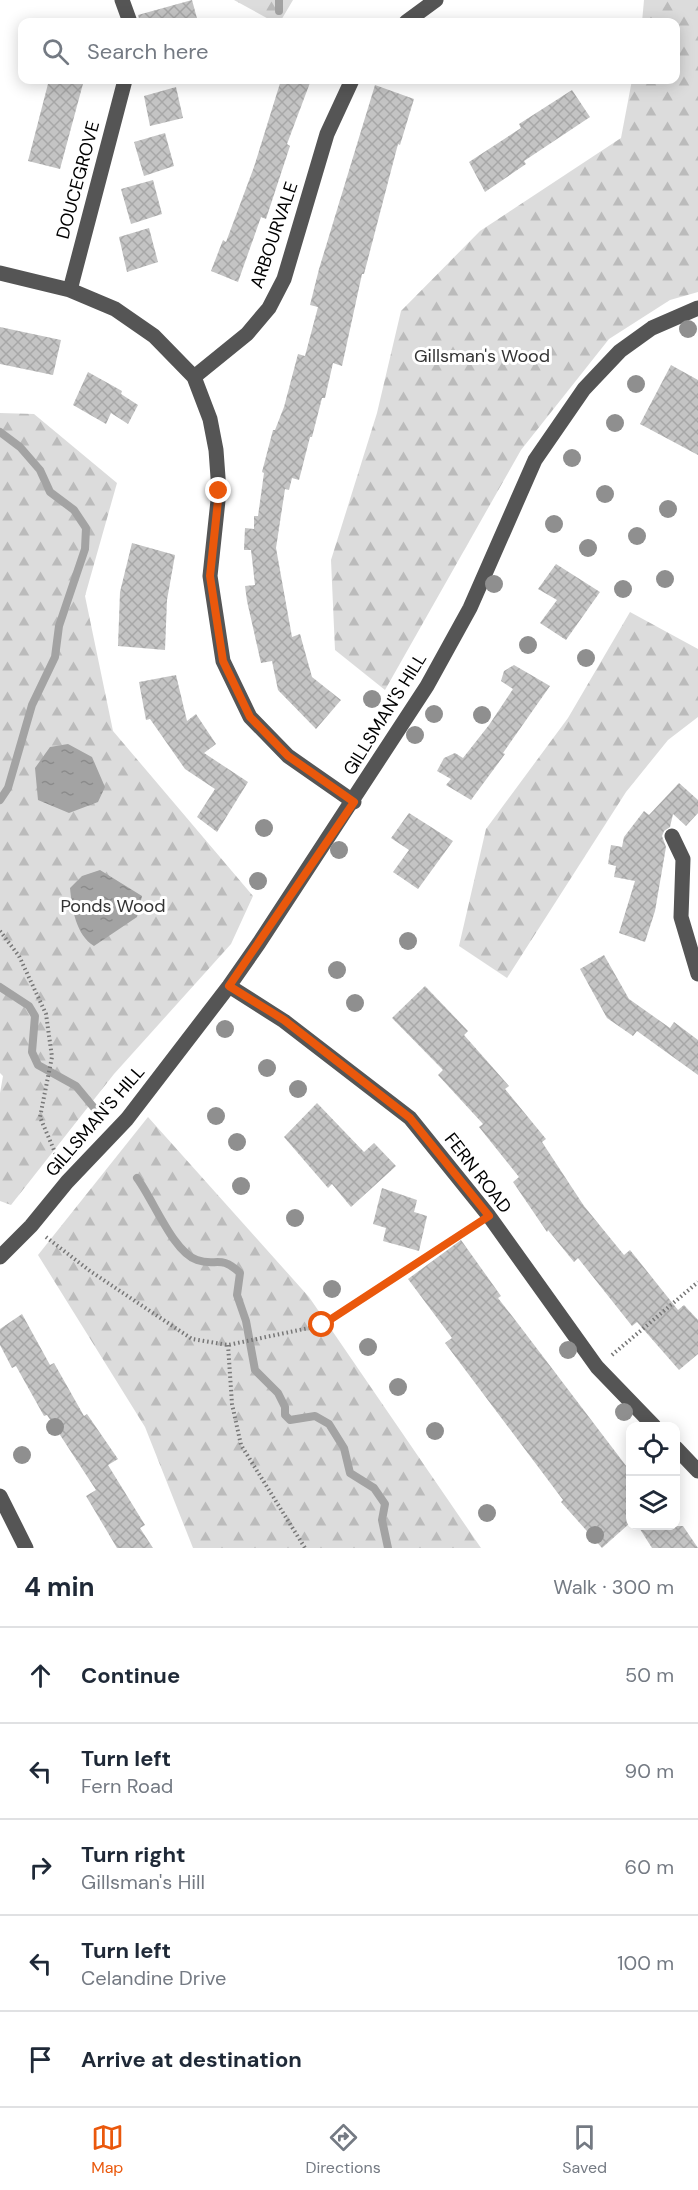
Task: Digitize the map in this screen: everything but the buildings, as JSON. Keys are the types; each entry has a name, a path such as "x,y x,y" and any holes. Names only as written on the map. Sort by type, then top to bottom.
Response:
{"street":[{"path":"123,0 129,18"},
{"path":"411,18 436,0"},
{"name":"DOUCEGROVE","path":"70,290 124,84"},
{"name":"ARBOURVALE","path":"194,377 247,333 269,308 284,279 327,134 350,84"},
{"path":"0,273 70,290 116,309 154,336 194,377 210,420 216,450 219,491 210,576 223,661 250,717 288,756 354,802"},
{"name":"GILLSMAN'S HILL","path":"0,1257 32,1226 67,1182 127,1119 229,986 354,802 427,686 470,608 535,460 584,389 620,351 652,328 698,308"},
{"path":"672,836 683,859 681,917 698,974"},
{"name":"FERN ROAD","path":"229,986 284,1020 410,1118 489,1216 597,1367 650,1422"},
{"path":"680,1453 698,1471"},
{"path":"0,1496 26,1548"}],"path":[{"path":"0,931 19,956 46,1014 52,1057 40,1117 67,1182"},
{"path":"32,1226 90,1270 192,1339 228,1345 322,1325 489,1216"},
{"path":"597,1367 698,1282"},
{"path":"228,1345 232,1404 241,1445 305,1548"}],"green space":[{"path":"234,0 293,0 282,18 267,18"},
{"name":"Gillsman's Wood","path":"644,0 698,0 698,292 670,300 609,339 521,450 385,690 335,650 331,560 377,413 401,311 480,231 621,138 631,84 680,84 680,18 642,18"},
{"name":"Ponds Wood","path":"0,413 34,414 117,483 85,596 113,731 253,896 231,944 114,1074 11,1205 0,1201 0,1093 3,1076 0,1073"},
{"path":"630,612 698,649 698,717 668,740 626,792 507,978 459,946 486,829 568,718"},
{"path":"148,1117 309,1297 481,1548 193,1548 145,1427 38,1255"}],"water":[{"path":"68,744 92,757 105,787 98,802 69,813 38,800 35,768 50,747"},
{"path":"100,870 142,896 137,917 94,946 79,928 70,888 82,876"}],"waterway":[{"path":"279,0 279,11"},
{"path":"0,432 20,447 40,470 50,492 74,510 86,528 85,549 59,626 55,657 32,705 8,788 0,800"},
{"path":"0,987 29,1006 35,1016 32,1052 38,1065 76,1086 95,1109"},
{"path":"137,1178 164,1224 188,1255 203,1262 223,1262 240,1273 237,1295 246,1321 255,1370 278,1393 285,1407 285,1415 290,1420 315,1416 329,1424 344,1448 350,1473 374,1488 385,1504 382,1520 388,1548"}],"route":[{"path":"219,491 210,576 223,661 250,717 288,756 354,802 229,986 284,1020 410,1118 489,1216 322,1325"}]}
